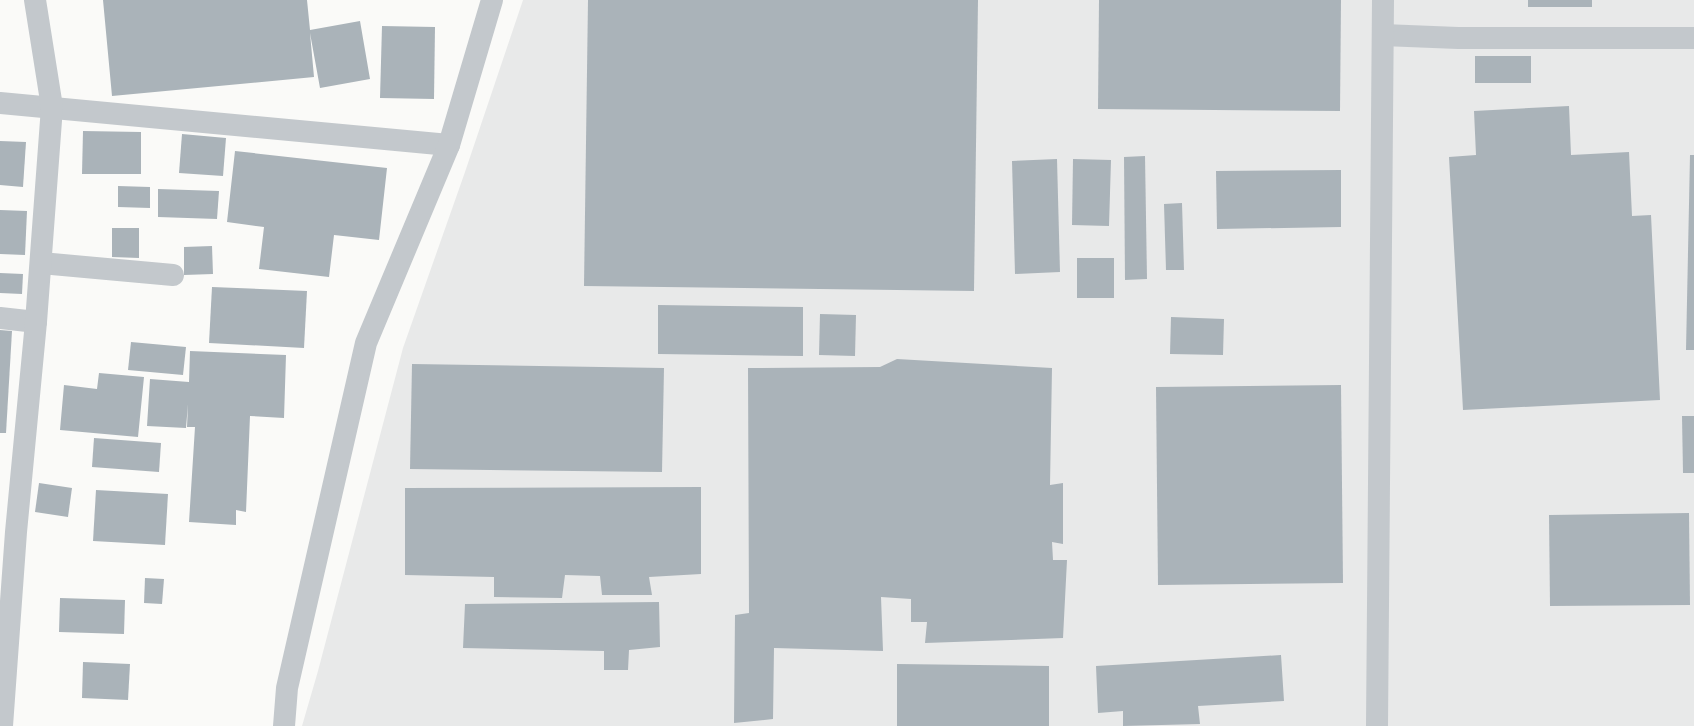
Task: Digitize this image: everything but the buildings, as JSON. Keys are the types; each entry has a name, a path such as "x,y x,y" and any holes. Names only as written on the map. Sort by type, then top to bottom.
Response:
{"street":[{"path":"2,726 8,531 36,322 52,107 35,0"},
{"path":"284,726 287,688 366,343 449,145 492,0"},
{"path":"1377,726 1383,0"},
{"path":"1383,35 1458,38 1694,38"},
{"path":"0,103 449,145"},
{"path":"40,263 174,275"},
{"path":"0,318 36,322"}],"shaded area":[{"path":"523,0 1694,0 1694,726 302,726 318,671 403,348 465,172"}]}
